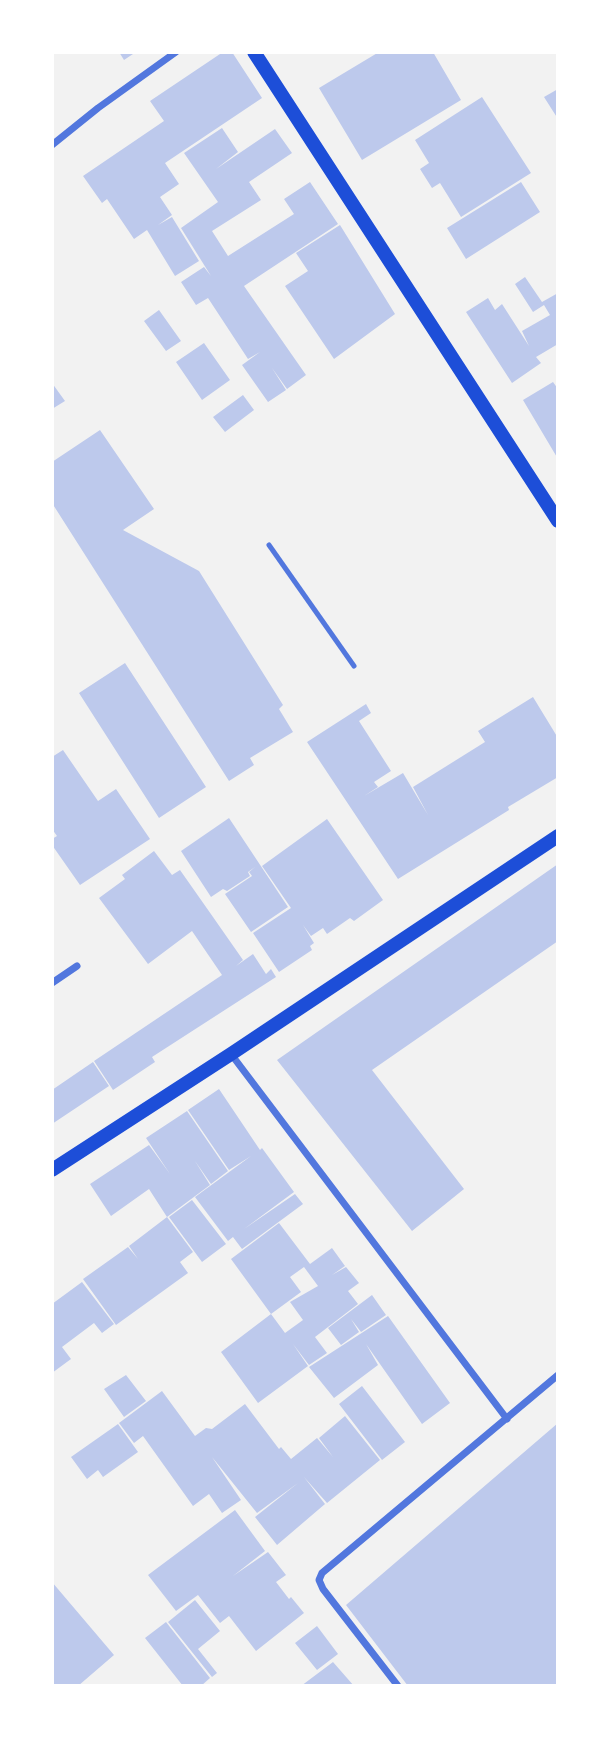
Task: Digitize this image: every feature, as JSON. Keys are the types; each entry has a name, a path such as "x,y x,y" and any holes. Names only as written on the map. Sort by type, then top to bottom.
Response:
{"main road":[{"path":"254,52 558,521"},
{"path":"52,1170 558,836"}],"street":[{"path":"52,145 176,52"},
{"path":"52,983 77,966"},
{"path":"231,1054 507,1419"},
{"path":"397,1685 323,1589 319,1580 322,1573 558,1376"}],"lane":[{"path":"269,545 354,666"}],"building":[{"path":"119,52 136,52 124,60"},
{"path":"223,52 232,52 262,98 165,163 179,184 160,197 172,215 158,225 172,217 199,261 175,276 147,230 134,239 107,199 102,203 83,176 164,121 150,101"},
{"path":"379,52 433,52 461,100 362,160 319,88"},
{"path":"558,89 558,119 544,97"},
{"path":"482,97 531,173 461,217 440,183 432,188 420,169 429,163 415,140"},
{"path":"222,128 238,152 216,169 275,129 292,153 249,182 261,200 212,231 228,256 294,214 284,199 310,182 338,224 244,286 306,375 287,389 272,368 286,390 268,402 242,365 260,352 248,359 208,298 196,305 181,282 204,267 211,276 181,228 218,202 184,153"},
{"path":"521,182 540,212 466,259 447,228"},
{"path":"340,225 395,314 334,359 285,286 308,271 296,253"},
{"path":"525,277 542,302 558,293 558,344 536,357 541,363 512,383 466,312 488,298 495,310 502,304 529,346 522,331 550,315 544,305 533,312 515,284"},
{"path":"159,310 181,341 166,351 144,321"},
{"path":"204,343 230,380 202,400 176,362"},
{"path":"553,382 558,389 558,459 523,400"},
{"path":"52,383 65,401 52,409"},
{"path":"243,395 254,410 225,432 213,417"},
{"path":"100,430 154,509 123,530 199,571 283,705 279,709 293,732 250,758 254,765 229,781 52,503 52,462"},
{"path":"125,663 206,787 159,818 79,693"},
{"path":"533,697 558,738 558,777 398,879 307,742 366,704 371,713 359,721 391,771 374,782 378,787 364,796 403,773 428,815 413,787 485,742 478,731"},
{"path":"63,750 98,801 116,789 150,839 80,885 52,845 52,839 57,836 52,829 52,757"},
{"path":"229,818 288,907 251,932 225,894 252,876 249,872 255,867 248,872 250,876 227,891 223,889 211,897 181,851"},
{"path":"327,819 383,900 354,921 350,918 327,934 323,928 311,936 303,925 314,943 310,946 312,950 279,972 253,933 291,908 262,866"},
{"path":"154,851 172,875 180,870 243,960 236,966 253,954 266,974 271,969 276,977 152,1057 155,1062 113,1090 94,1061 222,975 192,931 148,964 99,898 125,879 122,875"},
{"path":"558,864 558,941 372,1070 464,1189 412,1231 277,1060"},
{"path":"93,1062 109,1086 52,1124 52,1090"},
{"path":"219,1089 260,1150 262,1148 294,1192 244,1229 295,1194 303,1204 242,1249 233,1237 228,1241 195,1197 251,1156 229,1170 188,1110"},
{"path":"187,1111 228,1171 211,1184 195,1161 210,1185 167,1217 149,1189 111,1216 90,1184 149,1145 170,1174 146,1138"},
{"path":"192,1200 226,1244 202,1262 169,1217"},
{"path":"167,1217 193,1252 180,1262 188,1273 116,1325 83,1279 128,1247 138,1259 129,1246"},
{"path":"279,1223 310,1264 332,1248 345,1266 332,1275 346,1267 359,1283 348,1291 358,1304 315,1337 327,1353 309,1365 293,1344 308,1366 258,1403 221,1352 271,1314 231,1259","holes":["304,1267 318,1286 290,1302 303,1320 285,1333 271,1314 301,1292 290,1277"]},
{"path":"82,1282 114,1324 102,1333 94,1323 62,1347 71,1359 52,1373 52,1304"},
{"path":"372,1295 386,1315 361,1332 351,1319 359,1332 341,1345 328,1328"},
{"path":"388,1316 450,1403 422,1424 366,1344 378,1365 334,1398 309,1367"},
{"path":"126,1375 146,1401 124,1417 104,1389"},
{"path":"362,1386 405,1442 382,1460 339,1404"},
{"path":"162,1391 195,1436 206,1428 212,1429 245,1404 279,1449 281,1447 291,1459 317,1438 333,1457 319,1438 345,1416 380,1460 327,1503 304,1477 325,1504 277,1545 255,1517 298,1483 257,1513 212,1457 241,1500 222,1513 209,1494 193,1506 143,1436 134,1443 119,1423"},
{"path":"558,1423 558,1686 408,1686 346,1605"},
{"path":"118,1424 138,1452 103,1477 98,1470 87,1479 71,1457"},
{"path":"235,1510 265,1551 233,1576 268,1552 286,1575 276,1582 304,1613 256,1651 229,1616 220,1623 198,1595 176,1611 148,1575"},
{"path":"52,1582 114,1655 78,1686 52,1686"},
{"path":"195,1600 220,1631 198,1649 217,1673 212,1677 168,1622"},
{"path":"166,1622 210,1678 201,1686 183,1686 145,1638"},
{"path":"317,1626 338,1654 317,1670 295,1643"},
{"path":"333,1662 354,1686 301,1686"}]}
